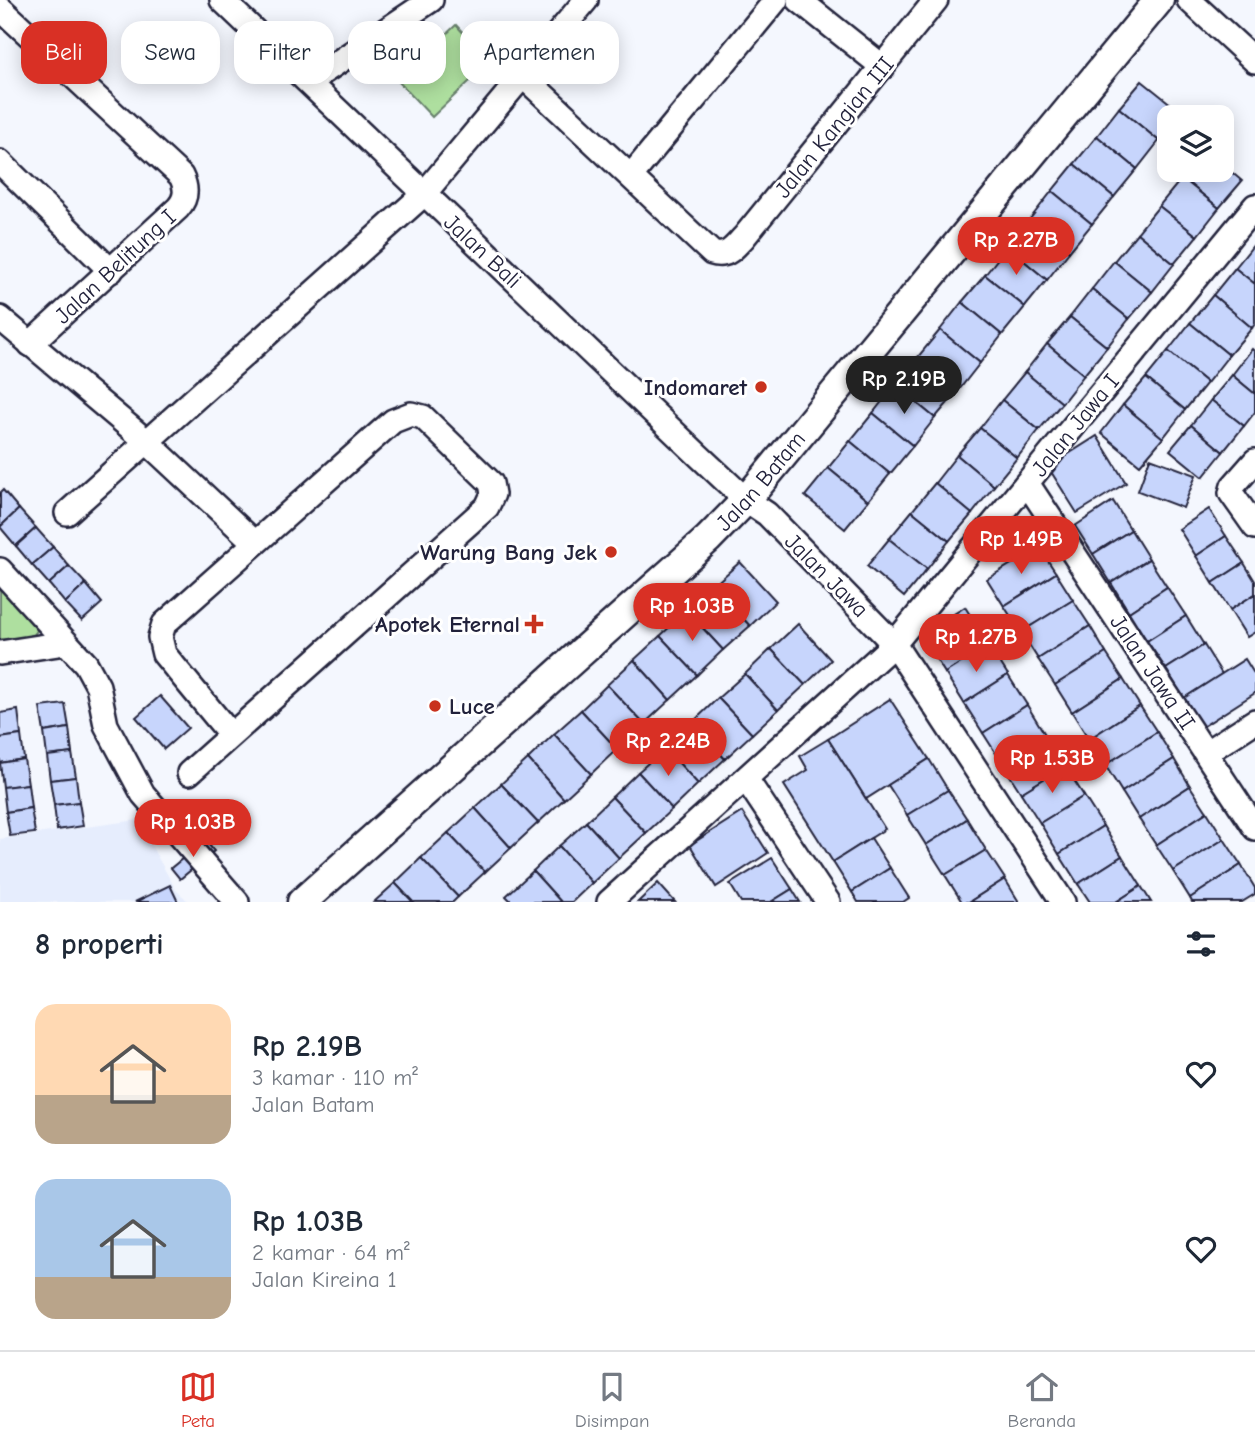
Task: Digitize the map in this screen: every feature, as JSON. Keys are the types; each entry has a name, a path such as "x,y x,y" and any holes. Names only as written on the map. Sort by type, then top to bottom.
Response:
{"street":[{"name":"Jalan Bali","path":"222,0 245,21"},
{"path":"334,65 431,0"},
{"path":"569,21 586,0"},
{"path":"532,84 631,176 776,0"},
{"path":"799,0 883,67"},
{"name":"Jalan Kangian III","path":"631,176 712,253 729,253 936,0"},
{"name":"Jalan Batam","path":"309,900 708,539 746,500 1159,0"},
{"path":"1189,0 1255,61"},
{"name":"Jalan Belitung I","path":"0,8 181,176 184,183 184,201 178,208 30,344"},
{"name":"Jalan Bali","path":"313,84 424,195 746,500"},
{"path":"67,513 145,440 424,195 516,84"},
{"path":"0,162 111,271"},
{"name":"Jalan Jawa I","path":"609,902 894,644 1255,206"},
{"path":"0,318 145,440 255,543"},
{"path":"190,772 488,507 493,494 491,483 423,417 417,414 402,416 164,624 160,637 164,654 231,735"},
{"path":"1255,461 1233,486 1231,493 1255,527"},
{"name":"Jalan Jawa II","path":"1027,483 1255,828"},
{"name":"Jalan Jawa","path":"746,500 767,514 894,644 1063,902"},
{"path":"0,570 86,664 98,686 106,725 143,794 237,902"},
{"path":"0,653 65,643"},
{"path":"1206,752 1255,721"},
{"path":"746,779 828,902"}],"shaded area":[{"path":"137,820 176,890 189,902 0,902 0,839"}],"green space":[{"path":"456,25 460,29 460,84 467,84 432,117 401,84 446,84 446,34"},
{"path":"0,585 38,629 33,636 0,640"}],"building":[{"path":"1142,81 1172,105 1157,105 1157,139 1119,108"},
{"path":"1119,108 1157,139 1157,144 1137,169 1097,136"},
{"path":"1097,136 1137,169 1114,197 1074,164"},
{"path":"1074,164 1114,197 1092,224 1052,191"},
{"path":"1234,174 1242,181 1219,208 1187,182 1234,182"},
{"path":"1179,182 1187,182 1219,208 1197,236 1159,206"},
{"path":"1052,191 1092,224 1069,252 1030,219"},
{"path":"1159,206 1197,236 1174,264 1137,233"},
{"path":"1030,219 1069,252 1047,280 1007,247"},
{"path":"1137,233 1174,264 1152,292 1114,261"},
{"path":"1255,243 1255,284 1235,268"},
{"path":"1007,247 1047,280 1025,307 985,275"},
{"path":"1114,261 1152,292 1129,319 1092,289"},
{"path":"1235,268 1255,284 1255,324 1252,328 1213,295"},
{"path":"985,275 1025,307 1002,335 962,302"},
{"path":"1092,289 1129,319 1107,347 1070,317"},
{"path":"1213,295 1252,328 1229,355 1190,323"},
{"path":"962,302 1002,335 980,363 940,330"},
{"path":"1070,317 1107,347 1084,375 1047,344"},
{"path":"1190,323 1229,355 1207,383 1168,351"},
{"path":"940,330 980,363 958,391 917,358"},
{"path":"1047,344 1084,375 1062,403 1025,372"},
{"path":"1252,349 1255,352 1255,394 1232,375"},
{"path":"1168,351 1207,383 1185,410 1146,378"},
{"path":"917,358 958,391 935,418 895,385"},
{"path":"1025,372 1062,403 1039,430 1002,400"},
{"path":"1232,375 1255,394 1255,412 1244,426 1211,400"},
{"path":"1146,378 1185,410 1163,438 1123,405"},
{"path":"895,385 935,418 913,446 873,413"},
{"path":"1002,400 1039,430 1017,458 980,428"},
{"path":"1211,400 1244,426 1223,452 1191,425"},
{"path":"1123,405 1163,438 1140,465 1101,433"},
{"path":"873,413 913,446 890,474 850,441"},
{"path":"1191,425 1223,452 1203,477 1170,450"},
{"path":"980,428 1017,458 994,486 957,455"},
{"path":"1097,436 1126,483 1077,513 1048,467"},
{"path":"850,441 890,474 868,501 828,468"},
{"path":"957,455 994,486 972,514 935,483"},
{"path":"1150,458 1196,475 1183,508 1138,491"},
{"path":"828,468 868,501 845,529 805,496"},
{"path":"935,483 972,514 949,541 912,511"},
{"path":"3,490 19,509 0,527 0,493"},
{"path":"1113,501 1131,530 1093,554 1075,526"},
{"path":"19,509 36,528 16,546 0,527"},
{"path":"1209,509 1226,536 1196,556 1179,529"},
{"path":"912,511 949,541 927,569 889,539"},
{"path":"36,528 53,547 32,565 16,546"},
{"path":"1131,530 1149,559 1111,583 1093,554"},
{"path":"1226,536 1244,563 1213,583 1196,556"},
{"path":"889,539 927,569 904,597 867,566"},
{"path":"53,547 69,566 49,584 32,565"},
{"path":"1039,547 1056,573 1004,606 987,579"},
{"path":"1149,559 1167,587 1129,612 1111,583"},
{"path":"740,562 776,601 750,626 713,586"},
{"path":"1244,563 1255,581 1255,594 1230,610 1213,583"},
{"path":"69,566 86,584 65,603 49,584"},
{"path":"1056,573 1073,600 1021,632 1004,606"},
{"path":"86,584 102,603 82,621 65,603"},
{"path":"713,586 750,626 723,650 687,611"},
{"path":"1167,587 1186,616 1147,641 1129,612"},
{"path":"1255,594 1255,632 1247,637 1230,610"},
{"path":"1073,600 1090,626 1038,659 1021,632"},
{"path":"965,607 989,645 945,673 921,635"},
{"path":"687,611 723,650 697,675 660,636"},
{"path":"1186,616 1204,645 1166,669 1147,641"},
{"path":"798,624 831,660 805,685 771,649"},
{"path":"1090,626 1106,653 1055,685 1038,659"},
{"path":"660,636 697,675 670,700 634,660"},
{"path":"989,645 1008,675 964,703 945,673"},
{"path":"1204,645 1222,674 1184,698 1166,669"},
{"path":"771,649 805,685 778,710 745,674"},
{"path":"1106,653 1123,679 1072,712 1055,685"},
{"path":"1245,659 1255,675 1255,693 1202,727 1184,698"},
{"path":"634,660 670,700 644,724 607,685"},
{"path":"745,674 778,710 752,734 718,698"},
{"path":"1008,675 1027,705 983,733 964,703"},
{"path":"1123,679 1140,706 1089,739 1072,712"},
{"path":"607,685 644,724 617,749 581,710"},
{"path":"160,696 188,728 164,749 136,717"},
{"path":"718,698 752,734 725,759 692,723"},
{"path":"890,699 929,759 866,799 828,739"},
{"path":"65,704 69,728 44,732 40,707"},
{"path":"1027,705 1046,736 1002,763 983,733"},
{"path":"1140,706 1157,732 1105,765 1089,739"},
{"path":"18,710 21,735 0,738 0,713"},
{"path":"581,710 617,749 591,774 554,734"},
{"path":"692,723 725,759 698,784 665,748"},
{"path":"69,728 72,753 47,756 44,732"},
{"path":"1157,732 1174,759 1122,792 1105,765"},
{"path":"554,734 591,774 564,799 528,759"},
{"path":"21,735 24,759 0,763 0,738"},
{"path":"1046,736 1065,766 1021,793 1002,763"},
{"path":"828,739 885,829 833,862 784,785 808,770 800,756"},
{"path":"665,748 698,784 672,809 638,772"},
{"path":"72,753 76,777 50,780 47,756"},
{"path":"24,759 28,784 3,787 0,763"},
{"path":"528,759 564,799 538,823 501,784"},
{"path":"929,759 948,790 907,815 888,785"},
{"path":"1174,759 1190,786 1139,819 1122,792"},
{"path":"1065,766 1084,796 1040,823 1021,793"},
{"path":"638,772 672,809 646,833 612,797"},
{"path":"76,777 79,802 54,805 50,780"},
{"path":"28,784 31,808 6,812 3,787"},
{"path":"501,784 538,823 511,848 475,808"},
{"path":"1190,786 1207,812 1156,845 1139,819"},
{"path":"948,790 967,819 926,845 907,815"},
{"path":"1084,796 1103,826 1059,854 1040,823"},
{"path":"612,797 646,833 619,858 586,822"},
{"path":"79,802 83,826 57,830 54,805"},
{"path":"31,808 35,833 10,836 6,812"},
{"path":"475,808 511,848 485,872 448,833"},
{"path":"742,812 768,853 716,887 690,845"},
{"path":"1207,812 1224,839 1173,871 1156,845"},
{"path":"967,819 986,850 945,875 926,845"},
{"path":"586,822 619,858 592,883 559,846"},
{"path":"1103,826 1122,856 1078,884 1059,854"},
{"path":"448,833 485,872 458,897 421,858"},
{"path":"871,838 890,868 852,892 833,862"},
{"path":"1224,839 1241,865 1190,898 1173,871"},
{"path":"205,840 214,851 180,879 171,868"},
{"path":"559,846 592,883 572,902 561,902 533,871"},
{"path":"986,850 1005,879 969,902 962,902 945,875"},
{"path":"1122,856 1141,886 1116,902 1090,902 1078,884"},
{"path":"421,858 458,897 453,902 413,902 395,883"},
{"path":"772,858 792,889 771,902 741,902 730,884"},
{"path":"1241,865 1255,888 1255,894 1242,902 1192,902 1190,898"},
{"path":"890,868 909,898 903,902 858,902 852,892"},
{"path":"533,871 561,902 512,902 506,896"},
{"path":"1005,879 1019,902 969,902"},
{"path":"395,883 413,902 374,902"},
{"path":"658,883 675,902 638,902"},
{"path":"170,885 178,902 135,902"},
{"path":"1141,886 1151,902 1116,902"},
{"path":"792,889 800,902 771,902"}],"place":[{"name":"Indomaret","path":"761,387"},
{"name":"Warung Bang Jek","path":"611,552"},
{"name":"Apotek Eternal","path":"534,624"},
{"name":"Luce","path":"435,706"}]}
